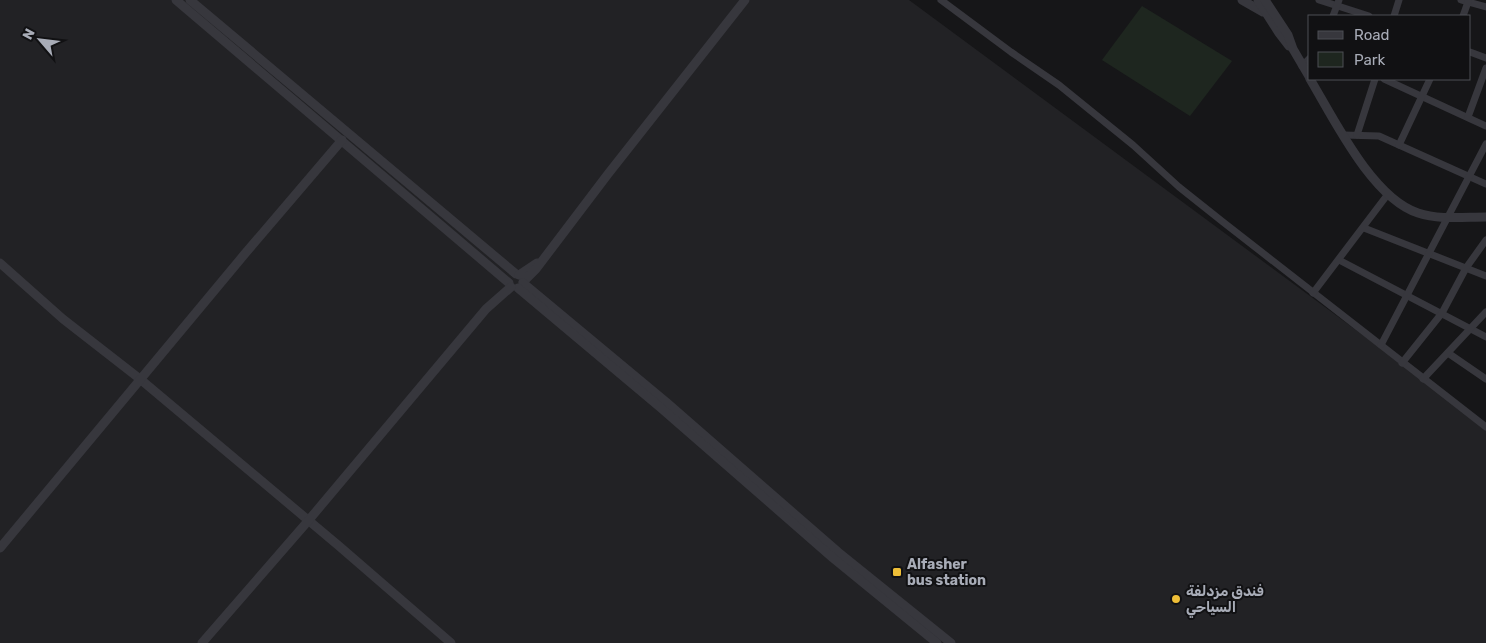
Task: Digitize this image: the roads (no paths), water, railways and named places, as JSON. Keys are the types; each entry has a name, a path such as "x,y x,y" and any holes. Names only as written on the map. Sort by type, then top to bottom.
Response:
{"street":[{"path":"176,0 342,140 517,282"},
{"path":"190,0 517,282 770,494 937,643"},
{"path":"202,643 308,521 486,308 542,261 745,0"},
{"path":"941,0 1059,85 1133,145 1179,187 1313,294 1486,427"},
{"path":"1242,0 1266,14"},
{"path":"1258,0 1279,33 1293,49"},
{"path":"1266,0 1288,35 1293,49 1308,75"},
{"path":"1318,0 1338,3 1367,15"},
{"path":"1394,15 1399,0"},
{"path":"1463,15 1469,1 1486,7"},
{"path":"1333,15 1338,3"},
{"path":"1471,52 1486,58"},
{"path":"1302,66 1308,60"},
{"path":"1468,117 1486,68"},
{"path":"1311,80 1367,171 1388,194 1413,211 1428,216 1486,217"},
{"path":"1356,134 1375,80"},
{"path":"1386,80 1486,126"},
{"path":"1399,145 1430,80"},
{"path":"1344,135 1379,136 1486,184"},
{"path":"0,548 342,140"},
{"path":"1381,345 1447,217 1470,178 1486,144"},
{"path":"1313,294 1388,194"},
{"path":"1364,228 1486,276"},
{"path":"1402,363 1442,313 1466,268 1486,240"},
{"path":"1339,260 1486,337"},
{"path":"0,263 63,319 140,379 451,643"},
{"path":"1422,379 1486,312"},
{"path":"1448,353 1486,379"},
{"path":"863,577 951,643"}],"place":[{"name":"Alfasher bus station","path":"897,572"},
{"name":"فندق مزدلفة السياحي","path":"1176,599"}]}
